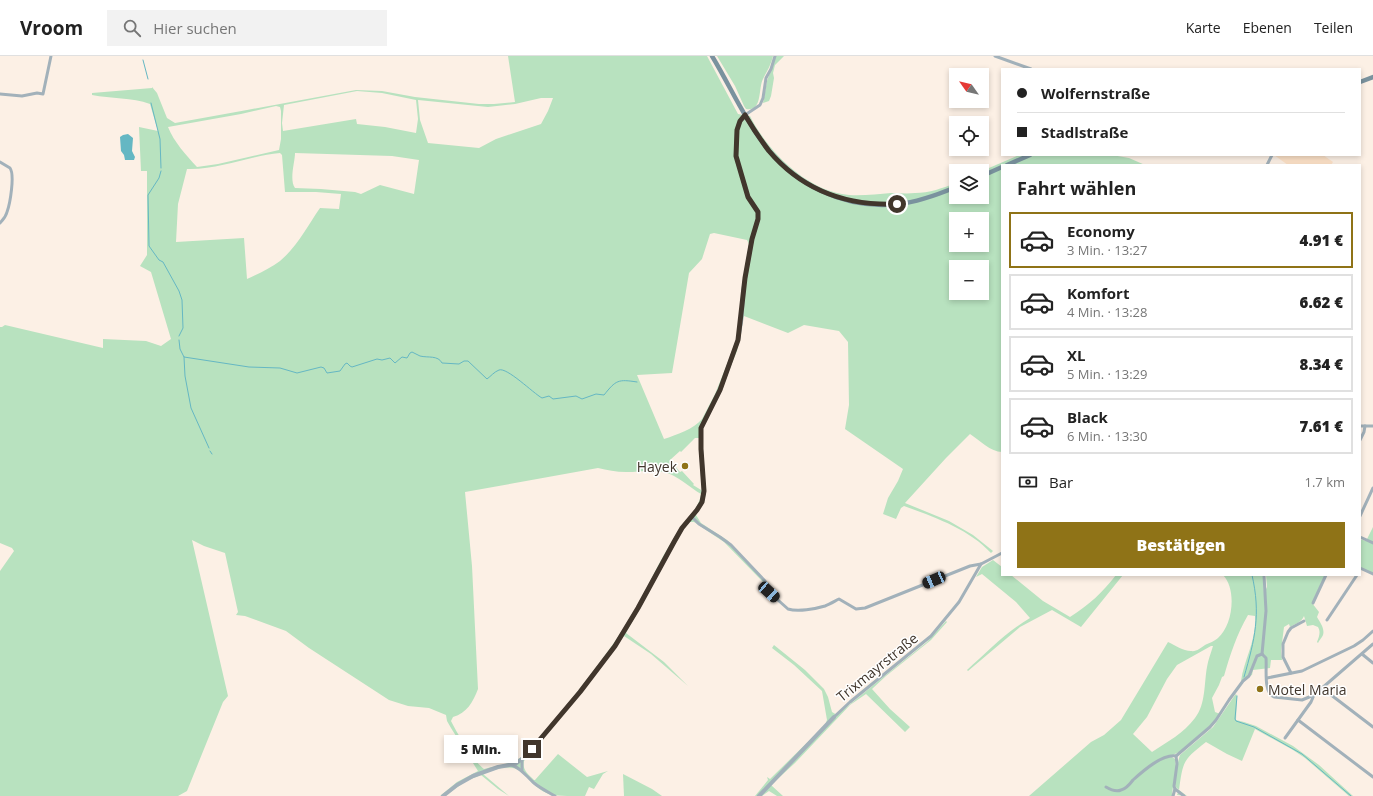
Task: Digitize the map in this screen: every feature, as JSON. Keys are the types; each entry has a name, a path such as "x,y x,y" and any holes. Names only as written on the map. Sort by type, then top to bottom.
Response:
{"main road":[{"path":"712,56 745,115 765,146 788,169 811,186 839,198 871,204 897,204 923,199 949,190"},
{"path":"1361,82 1373,77"},
{"path":"1009,164 1028,156"},
{"path":"989,173 1001,167"}],"street":[{"path":"0,94 22,96 43,94 51,56"},
{"path":"443,796 457,785 473,776 512,765 522,759 532,749 580,692 615,646 638,608 682,528 692,517 700,504 704,495 701,428 720,390 738,340 745,278 752,239 758,219 758,212 748,197 736,156 737,130 740,121 745,115 760,105 763,98 766,78 771,69 775,56"},
{"path":"995,56 1028,68"},
{"path":"0,162 10,168 13,174 9,208 0,223"},
{"path":"1361,426 1373,426"},
{"path":"1361,438 1365,426"},
{"path":"1361,514 1373,489"},
{"path":"692,517 699,524 731,545 765,582 769,592 791,610 803,610 825,606 839,599 856,609 865,608 960,570 976,564 981,564 1001,554"},
{"path":"1361,537 1373,543"},
{"name":"Trixmayrstraße","path":"759,796 850,702 931,636 959,602 981,564"},
{"path":"1361,568 1373,574"},
{"path":"1262,654 1266,611 1264,576"},
{"path":"1313,603 1326,576"},
{"path":"1327,620 1356,576"},
{"path":"1291,673 1283,657 1283,644 1291,628 1304,622"},
{"path":"1267,678 1302,671 1354,646 1373,631"},
{"path":"1285,738 1314,696 1373,644"},
{"path":"1262,654 1266,658 1268,692 1274,697 1302,700 1314,696"},
{"path":"1106,787 1111,790 1120,791 1150,766 1163,759 1176,756 1213,724 1243,681 1249,676 1257,656 1262,654"},
{"path":"1362,654 1373,663"},
{"path":"1322,688 1373,726"},
{"path":"1298,720 1373,777"},
{"path":"1173,796 1175,789 1174,780 1177,759 1176,756"},
{"path":"522,759 522,770"},
{"path":"512,765 522,770 535,784 555,796"},
{"path":"1175,789 1184,796"}],"shaded area":[{"path":"1275,156 1324,156 1333,162 1332,164 1287,164"}],"green space":[{"path":"508,56 707,56 738,114 750,116 757,129 776,154 800,175 814,184 842,194 860,195 920,193 949,185 949,204 989,204 989,168 1017,156 1118,156 1129,158 1143,164 1001,164 1001,452 989,448 970,434 905,503 949,521 973,535 993,551 991,553 962,530 904,506 901,508 896,519 883,514 888,498 903,469 845,429 849,405 848,342 839,331 804,325 788,333 744,316 737,351 718,397 702,430 702,440 695,438 681,452 680,451 670,460 680,472 682,471 694,484 693,485 706,493 704,502 696,515 701,523 727,540 769,584 764,583 724,542 694,522 689,522 684,527 626,633 664,662 688,686 651,654 624,636 524,761 525,769 534,780 558,754 587,777 608,771 603,774 594,789 589,787 585,796 551,795 541,790 516,769 509,768 498,769 483,774 509,796 481,775 466,781 445,796 440,796 457,782 478,771 447,721 446,715 429,708 408,706 389,700 309,648 286,631 245,616 236,615 238,612 225,553 192,540 228,696 223,702 187,791 178,796 0,796 0,571 14,551 12,548 0,543 0,327 5,325 103,348 103,339 146,341 161,346 171,339 151,272 140,266 147,255 147,171 141,171 139,127 158,131 150,104 136,100 92,95 92,93 152,87 157,93 167,118 175,123 356,90 382,91 415,97 479,104 515,102","holes":["357,91 382,93 416,100 418,119 416,133 385,127 357,124 356,119 283,131 282,123 284,105","541,98 553,98 541,124 496,139 479,148 428,143 420,120 418,100 488,107 515,104","276,106 280,107 281,111 281,139 279,150 218,164 197,167 177,143 168,127","280,153 282,155 285,192 341,194 339,209 320,208 297,243 280,261 247,279 244,238 176,242 178,204 187,169 211,167","295,153 392,156 419,160 414,194 380,185 361,194 355,192 295,188 293,185 292,180","714,233 747,240 749,244 741,292 740,315 736,342 715,394 702,419 694,426 674,436 664,439 637,375 672,373 689,273 702,259 710,234","598,468 622,472 664,472 678,478 701,494 697,506 669,546 630,618 590,676 527,753 517,760 507,764 484,769 475,760 466,747 451,721 453,717 466,710 478,689 472,566 465,492"]},
{"path":"717,56 773,56 763,79 758,103 755,107 746,109 735,86"},
{"path":"776,56 784,56 775,65 769,101 763,103 767,81"},
{"path":"1373,527 1373,574 1361,568 1361,539 1366,541"},
{"path":"993,560 1001,566 1001,576 1012,576 1043,601 1070,617 1095,598 1115,576 1122,576 1081,627 1052,610 1020,627 968,671 967,670 997,642 1030,618 1016,602 982,574 976,577 982,567"},
{"path":"1224,576 1263,576 1264,593 1267,587 1266,576 1325,576 1312,603 1319,612 1317,617 1323,628 1323,636 1318,643 1320,633 1318,627 1313,625 1307,626 1304,616 1300,621 1290,627 1289,624 1284,627 1281,651 1282,660 1271,660 1270,668 1253,670 1252,675 1241,681 1255,625 1255,616 1248,615 1234,645 1224,676 1222,677 1212,698 1215,712 1220,714 1213,723 1172,757 1175,759 1176,766 1172,794 1175,796 1029,796 1091,742 1104,735 1121,720 1168,642 1182,649 1193,651 1198,650 1218,638 1227,625 1230,616 1232,598 1230,589","holes":["1213,646 1207,664 1203,700 1199,712 1181,733 1152,752 1133,734 1147,717 1167,679 1177,665"]},
{"path":"946,621 947,622 931,640 872,689 890,709 910,727 905,732 866,694 850,705 795,763 771,785 783,796 777,796 769,791 762,796 755,796 768,780 767,777 770,779 825,725 827,720 822,691 794,665 772,648 774,645 805,670 824,689 832,712 837,715 927,642"},
{"path":"1236,694 1236,720 1256,726 1293,746 1319,765 1353,796 1349,796 1305,758 1255,729 1242,761 1206,742 1198,748 1188,757 1185,762 1179,790 1175,785 1175,782 1176,770 1180,755 1213,727"},
{"path":"623,774 652,789 662,796 624,796"},
{"path":"1179,790 1187,796 1177,795"}],"water":[{"path":"128,134 133,138 132,151 135,157 134,160 125,160 121,151 120,137"}],"waterway":[{"path":"143,60 148,79"},
{"path":"151,103 160,139 161,168"},
{"path":"161,171 159,178 148,195 149,246 159,260 163,262 179,291 182,300 183,328 179,336"},
{"path":"179,340 180,349 184,357 249,367 280,368 297,373 321,367 324,368 327,373 340,371 347,363 352,367 377,359 382,360 390,358 395,363 402,357 407,358 412,352 420,356 438,359 442,363 459,364 464,361 468,361 487,379 497,371 503,370 514,376 542,398 549,396 553,399 576,396 582,399 596,394 604,395 612,386 621,381 637,382"},
{"path":"184,357 185,376 191,408 209,448"},
{"path":"1244,677 1256,626 1256,602 1252,576"},
{"path":"1237,696 1236,721 1254,727 1302,754 1351,796"}],"place":[{"name":"Hayek","path":"685,466"},
{"name":"Motel Maria","path":"1260,689"}],"route":[{"path":"532,749 580,692 615,646 638,608 682,528 692,517 702,502 704,491 700,433 702,425 720,390 736,350 741,322 745,278 752,239 758,219 758,212 748,197 735,151 736,135 740,121 745,115 761,140 779,161 798,178 811,186 845,200 883,205 897,204"}]}
